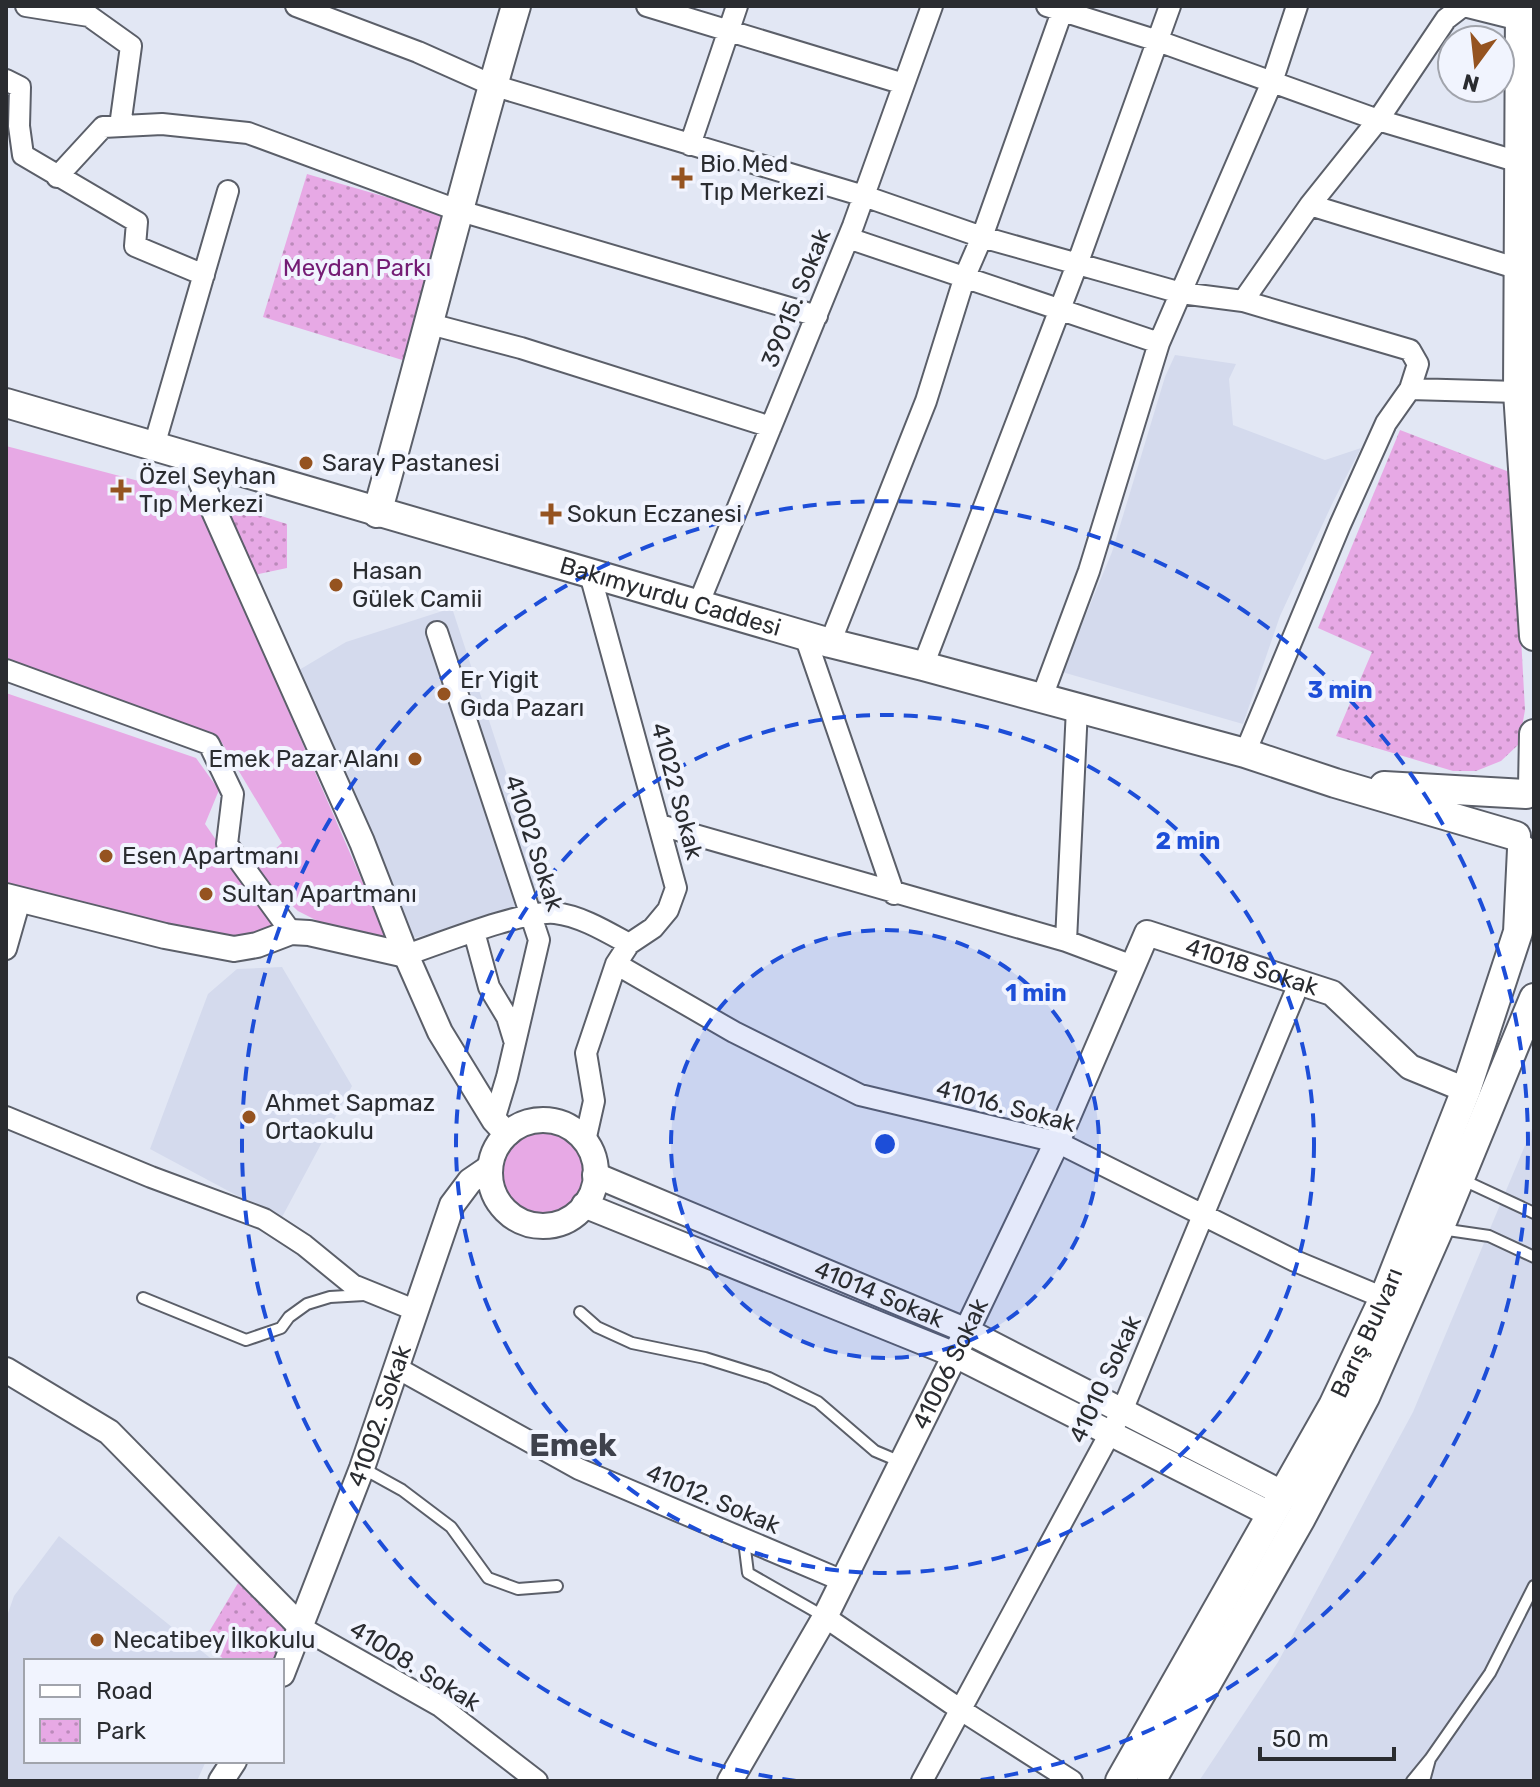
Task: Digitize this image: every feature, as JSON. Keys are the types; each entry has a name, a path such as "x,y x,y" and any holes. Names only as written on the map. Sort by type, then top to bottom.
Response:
{"main road":[{"path":"377,513 430,324 457,210 516,6"},
{"path":"1520,13 1518,392 1534,636"},
{"name":"Bakımyurdu Caddesi","path":"6,403 818,640 1245,753 1524,849"},
{"name":"Barış Bulvarı","path":"1120,1781 1283,1507 1365,1397 1427,1224 1466,1090 1518,932 1524,849 1514,821 1517,806 1531,789 1534,734"},
{"name":"Bakımyurdu Caddesi","path":"1335,783 1531,789"},
{"name":"Barış Bulvarı","path":"1151,1781 1384,1298 1427,1224 1459,1178 1534,998"}],"street":[{"path":"26,6 89,16 131,46 120,126"},
{"path":"296,6 418,52 492,85 864,196 982,237 1181,293 1243,301 1410,350 1418,364 1410,389 1386,423 1245,753"},
{"path":"647,6 904,84"},
{"path":"690,145 737,6"},
{"name":"39015. Sokak","path":"698,605 848,238 932,6"},
{"path":"923,666 1078,262 1170,6"},
{"path":"1042,697 1089,571 1159,343 1272,82 1297,6"},
{"path":"1243,301 1310,205 1378,120 1446,19 1464,6 1520,13"},
{"path":"894,894 818,640 926,401 965,276 982,237 1058,8 1378,120 1519,162"},
{"path":"6,80 20,87 19,126 23,155 137,222 135,246 204,275"},
{"path":"57,177 103,127 162,124 248,133 457,210 817,316"},
{"path":"154,446 228,191"},
{"path":"1310,205 1519,269"},
{"path":"848,238 1159,343"},
{"path":"430,324 521,348 771,427"},
{"path":"1410,389 1518,392"},
{"path":"190,457 362,842 440,1032 500,1127 489,1168 491,1186 498,1203 517,1220 535,1226 570,1219 584,1205 594,1187 595,1162 585,1141 575,1130 558,1122 535,1120 500,1127"},
{"name":"41022 Sokak","path":"585,1141 594,1101 586,1053 616,964 629,944 653,928 668,910 676,888 590,574"},
{"name":"41002 Sokak","path":"437,632 539,940 515,1043 500,1127"},
{"path":"6,670 209,744 233,794 227,844 291,932"},
{"path":"1066,941 1077,708"},
{"path":"660,825 1066,941 1133,966"},
{"path":"6,949 13,898 165,936 234,949 257,945 291,932 309,933 406,955 474,932 531,916 555,913 599,927 629,944"},
{"path":"474,932 489,987 507,1017 515,1043"},
{"name":"41018 Sokak","path":"1147,933 1332,993 1410,1067 1466,1090"},
{"name":"41006 Sokak","path":"730,1781 825,1617 967,1331 1057,1142 1147,933"},
{"name":"41016. Sokak","path":"616,964 734,1032 860,1095 1057,1142 1295,1261 1384,1298"},
{"name":"41010 Sokak","path":"922,1781 1117,1422 1300,981"},
{"path":"6,1117 151,1177 264,1219 304,1245 353,1285 417,1311"},
{"name":"41002. Sokak","path":"284,1669 362,1468 452,1205 470,1181 489,1168"},
{"name":"41014 Sokak","path":"595,1175 967,1331 1117,1422 1283,1507"},
{"name":"41014 Sokak","path":"584,1205 1117,1422"},
{"name":"41012. Sokak","path":"397,1368 579,1469 843,1581"},
{"path":"6,1370 109,1432 302,1628"},
{"path":"825,1617 1072,1781"},
{"name":"41008. Sokak","path":"302,1628 440,1706 537,1781"}],"lane":[{"path":"1459,1178 1534,1213"},
{"path":"1427,1224 1489,1236 1534,1257"},
{"path":"143,1298 246,1340 281,1328 289,1317 307,1304 330,1297 378,1295"},
{"path":"580,1312 597,1327 632,1343 705,1358 769,1378 818,1402 875,1451 901,1462"},
{"path":"362,1468 402,1490 451,1527 488,1578 518,1589 557,1586"},
{"path":"744,1541 748,1573 825,1617"},
{"path":"1412,1781 1490,1673 1534,1586"},
{"path":"1424,1781 1430,1759"}],"shaded area":[{"path":"1175,355 1236,364 1229,379 1233,425 1325,460 1361,448 1280,616 1243,724 1062,672 1112,552 1165,377"},
{"name":"Emek Pazar Alanı","path":"452,608 550,906 413,938 365,841 294,673 346,642"},
{"name":"Ahmet Sapmaz Ortaokulu","path":"282,967 352,1086 281,1219 150,1149 208,994 237,969"},
{"path":"1534,1124 1534,1781 1199,1781 1278,1662 1413,1412"},
{"name":"Necatibey İlkokulu","path":"59,1536 212,1659 24,1659 24,1763 205,1763 197,1781 6,1781 6,1619 14,1596"}],"green space":[{"name":"Meydan Parkı","path":"307,174 448,215 412,363 263,317"},
{"path":"1400,430 1512,473 1525,710 1519,744 1501,761 1476,771 1453,771 1336,736 1372,652 1318,628"},
{"path":"6,446 188,494 204,516 392,950 347,936 298,911 253,869 282,843 222,743 212,736 6,660"},
{"path":"226,505 287,524 287,568 254,575"},
{"path":"6,693 196,758 219,790 205,824 246,883 284,929 249,942 171,932 6,885"},
{"path":"541,1130 557,1133 571,1142 580,1156 583,1172 580,1188 571,1202 557,1211 541,1214 525,1211 511,1202 502,1188 499,1172 502,1156 511,1142 525,1133"},
{"path":"238,1583 285,1630 274,1659 224,1659 203,1642"}],"place":[{"name":"Bio Med Tıp Merkezi","path":"682,178"},
{"name":"Saray Pastanesi","path":"306,463"},
{"name":"Özel Seyhan Tıp Merkezi","path":"121,490"},
{"name":"Sokun Eczanesi","path":"551,514"},
{"name":"Hasan Gülek Camii","path":"336,585"},
{"name":"Er Yigit Gıda Pazarı","path":"444,694"},
{"name":"Emek Pazar Alanı","path":"415,759"},
{"name":"Esen Apartmanı","path":"106,856"},
{"name":"Sultan Apartmanı","path":"206,894"},
{"name":"Ahmet Sapmaz Ortaokulu","path":"249,1117"},
{"name":"Necatibey İlkokulu","path":"97,1640"}],"district":[{"name":"Emek","path":"573,1445"}]}
